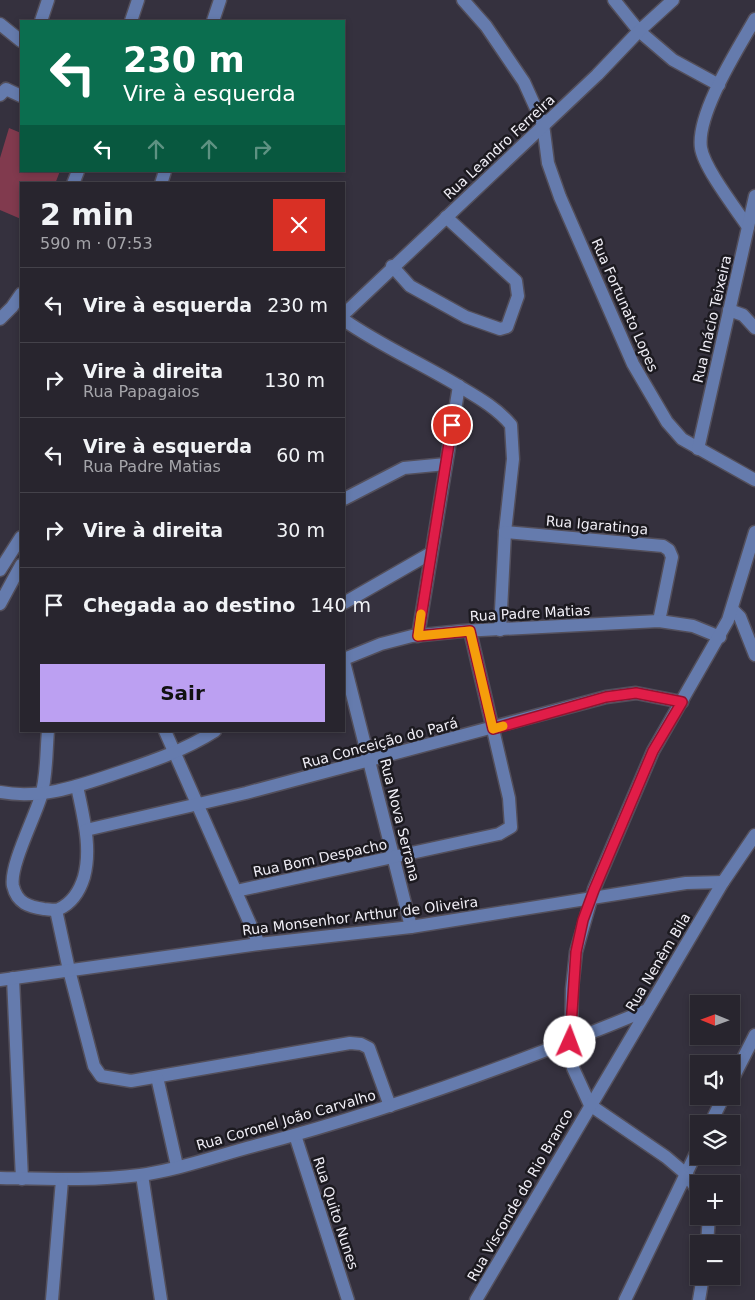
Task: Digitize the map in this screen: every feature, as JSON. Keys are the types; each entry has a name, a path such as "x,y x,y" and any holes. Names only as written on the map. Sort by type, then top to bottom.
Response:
{"street":[{"path":"41,20 48,0"},
{"path":"131,20 138,0"},
{"path":"213,20 220,0"},
{"name":"Rua Fortunato Lopes","path":"463,0 486,26 524,82 543,124 548,163 560,197 633,364 667,422 682,439 755,480"},
{"path":"614,0 639,31 673,60 719,85"},
{"name":"Rua Leandro Ferreira","path":"345,313 392,266 597,75 639,31 673,0"},
{"path":"748,227 706,163 701,149 701,130 719,85 755,19"},
{"path":"0,24 20,40"},
{"path":"2,89 20,96"},
{"name":"Rua Inácio Teixeira","path":"698,449 755,196"},
{"path":"392,266 410,286 466,317 500,329 507,327 518,296 516,281 446,217"},
{"path":"0,319 20,295"},
{"path":"729,310 743,315 755,328"},
{"path":"345,321 361,332 459,386 494,409 511,425 513,459 505,532 500,630"},
{"path":"418,636 459,386"},
{"path":"345,498 404,468 446,464"},
{"name":"Rua Igaratinga","path":"505,532 663,546 669,550 672,557 660,621"},
{"path":"690,1181 685,1175 590,1105 573,1068 570,1042 576,952 590,899 653,751 736,613 755,532"},
{"path":"0,570 20,539"},
{"path":"345,602 432,553"},
{"path":"0,604 20,567"},
{"path":"736,613 755,619"},
{"path":"736,613 755,656"},
{"name":"Rua Padre Matias","path":"345,660 381,644 418,636 470,631 660,621 693,626 720,637"},
{"path":"470,631 493,729"},
{"name":"Rua Nova Serrana","path":"345,664 411,927"},
{"name":"Rua Conceição do Pará","path":"86,830 197,805 370,761 606,697 636,693 682,702"},
{"name":"Rua Bom Despacho","path":"236,891 498,834 511,826 512,819 493,729"},
{"path":"48,732 42,794 14,870 13,886 19,899 28,907 56,910 67,904 76,895 84,879 88,862 86,830 77,786"},
{"path":"165,732 259,944"},
{"path":"0,792 24,795 42,794 77,786 174,754 213,732"},
{"name":"Rua Nenêm Bila","path":"590,1105 723,882 755,835"},
{"name":"Rua Monsenhor Arthur de Oliveira","path":"0,980 259,944 411,927 686,883 723,882"},
{"path":"56,910 69,970 94,1066 101,1076 131,1081 157,1078 350,1044 361,1044 369,1048 390,1106"},
{"path":"13,978 22,1178"},
{"name":"Rua Coronel João Carvalho","path":"0,1178 62,1180 142,1175 177,1166 295,1135 390,1106 570,1042 647,1010"},
{"path":"740,1064 755,1035"},
{"path":"157,1078 177,1166"},
{"name":"Rua Visconde do Rio Branco","path":"476,1300 590,1105"},
{"name":"Rua Quito Nunes","path":"295,1135 348,1300"},
{"path":"625,1300 690,1165"},
{"path":"142,1175 161,1300"},
{"path":"52,1300 62,1180"},
{"path":"699,1300 702,1285"}],"shaded area":[{"path":"9,128 20,133 20,172 60,172 56,182 20,182 20,219 0,210 0,158"}],"slow traffic":[{"path":"421,614 418,636 470,631 493,729 503,726"}],"route":[{"path":"452,425 418,636 470,631 493,729 606,697 636,693 653,694 682,702 653,751 622,821 583,920 576,952 572,989 570,1042"}]}
